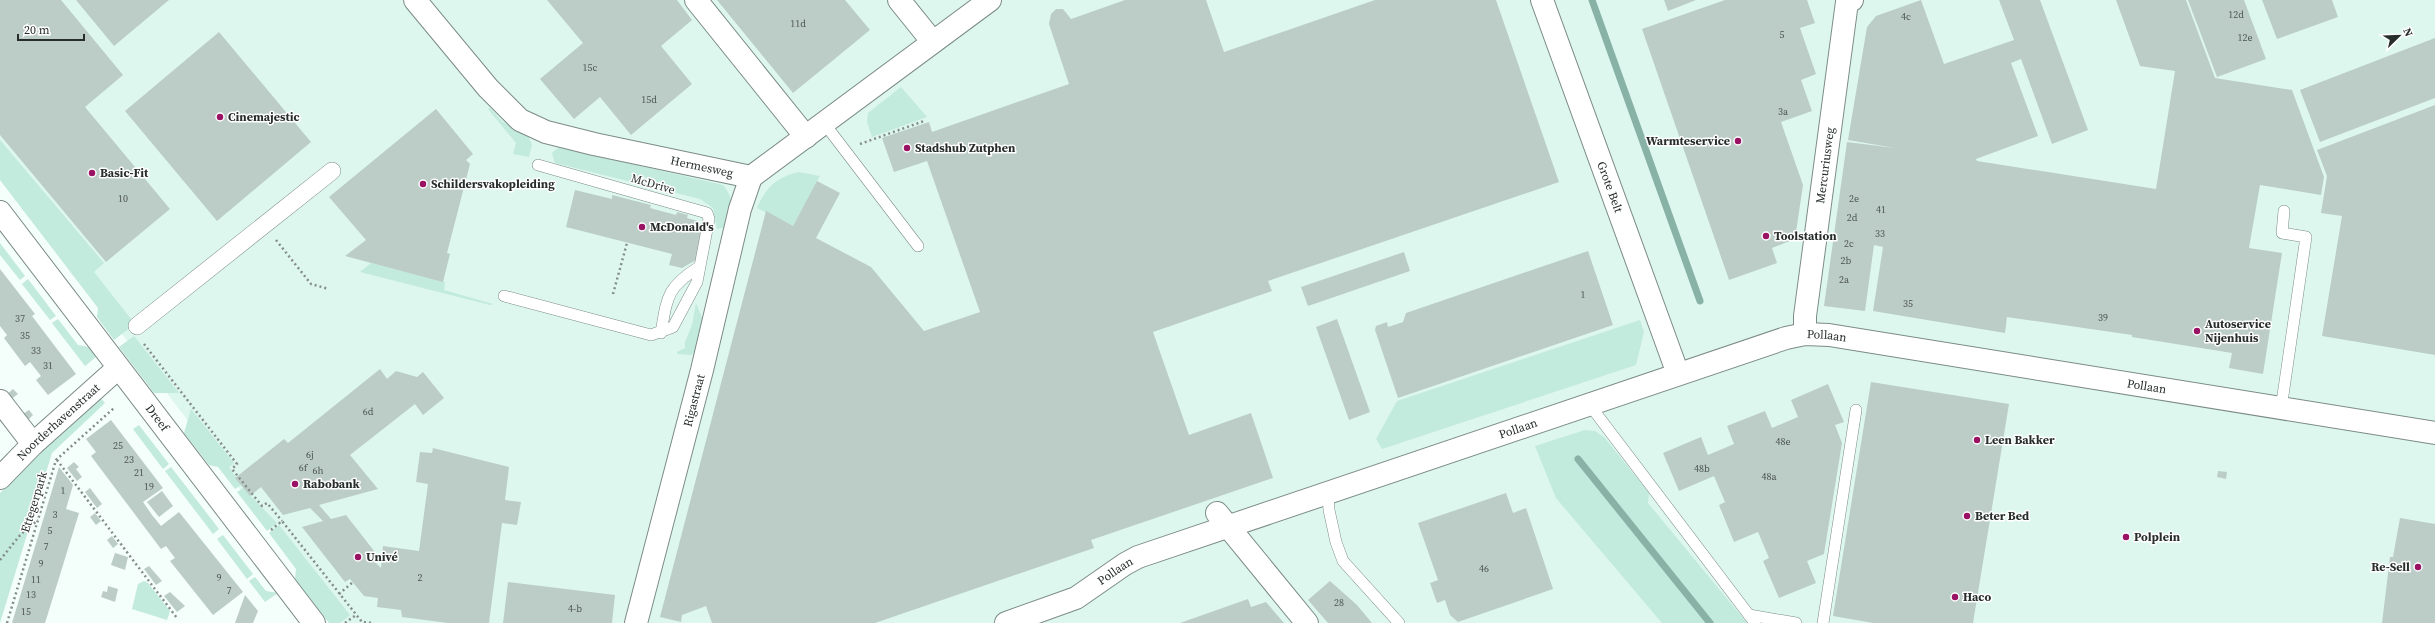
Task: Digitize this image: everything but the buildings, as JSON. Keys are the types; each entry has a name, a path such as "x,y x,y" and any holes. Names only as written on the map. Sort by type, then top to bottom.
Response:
{"street":[{"name":"Hermesweg","path":"415,0 492,93 520,120 546,132 594,144 751,177"},
{"path":"696,0 806,137"},
{"path":"899,0 932,41"},
{"path":"751,177 932,41 990,0"},
{"name":"Grote Belt","path":"1542,0 1678,374"},
{"name":"Mercuriusweg","path":"1805,334 1805,316 1849,1"},
{"path":"139,334 264,226 332,171"},
{"name":"Rigastraat","path":"636,623 702,370 740,209 751,177"},
{"name":"Dreef","path":"0,212 253,543 311,622"},
{"name":"Pollaan","path":"1006,623 1076,598 1125,564 1138,557 1223,520 1328,493 1786,338 1805,334 1837,336 2435,433"},
{"name":"Noorderhavenstraat","path":"0,478 33,444 118,368"},
{"path":"0,401 33,444"},
{"path":"1223,520 1307,623"}],"lane":[{"path":"824,123 918,246"},
{"name":"McDrive","path":"538,165 707,213 709,219 697,282 673,327 661,333"},
{"path":"2282,409 2306,237 2282,233 2284,211"},
{"path":"504,296 652,335 661,333 666,302 679,279 699,267"},
{"path":"1589,404 1752,619 1796,623"},
{"path":"1823,623 1856,410"},
{"path":"1328,493 1329,510 1336,542 1343,561 1398,623"}],"path":[{"path":"844,149 917,125 924,121"},
{"path":"264,226 311,284 329,289"},
{"path":"613,294 626,243"},
{"path":"139,334 237,464 232,469 262,506 267,503 338,594 362,622 373,623"},
{"name":"Ettegerpark","path":"7,623 56,460 114,408"},
{"path":"56,460 176,618"},
{"path":"0,560 21,534 38,519"},
{"path":"253,543 282,521"},
{"path":"338,594 353,582"},
{"path":"345,623 356,615"}],"shaded area":[{"path":"0,0 2435,0 2435,623 342,623 0,174"},
{"path":"901,87 927,117 872,137 867,122 868,113"},
{"path":"490,108 503,122 529,138 532,145 529,157 513,154 516,143 488,109"},
{"path":"0,140 104,263 94,272 135,324 114,340 97,317 98,308 0,180"},
{"path":"559,147 723,185 730,196 732,206 726,227 717,229 713,208 700,199 555,163 552,153"},
{"path":"799,172 820,176 793,226 757,208 764,194 773,184 785,176"},
{"path":"0,243 25,276 20,280 0,255"},
{"path":"371,263 445,282 444,290 493,304 490,305 360,272"},
{"path":"28,279 56,316 50,320 22,284"},
{"path":"696,303 703,320 696,351 691,355 677,354 677,352 685,348 685,342 692,325"},
{"path":"58,319 78,345 89,347 96,357 85,366 52,323"},
{"path":"1640,320 1644,332 1636,365 1382,449 1376,439 1397,401"},
{"path":"134,336 179,393 154,393 119,347"},
{"path":"99,396 105,403 52,453 0,623 0,493"},
{"path":"191,409 234,463 229,467 241,485 235,489 218,467 209,465 184,433"},
{"path":"139,425 169,464 163,469 133,429"},
{"path":"1585,430 1595,431 1604,437 1649,493 1648,503 1747,623 1662,623 1556,498 1535,446"},
{"path":"171,467 219,529 213,534 165,471"},
{"path":"243,488 277,523 267,531 237,492"},
{"path":"279,525 350,615 340,623 329,623 295,579 296,569 269,533"},
{"path":"223,535 253,574 247,579 217,539"},
{"path":"255,577 266,591 278,593 265,602 249,581"},
{"path":"144,581 148,583 170,611 167,620 132,609 138,584"}],"waterway":[{"path":"1592,0 1700,301"},
{"path":"1578,459 1710,623"}],"place":[{"name":"Cinemajestic","path":"220,117"},
{"name":"Warmteservice","path":"1738,141"},
{"name":"Stadshub Zutphen","path":"907,148"},
{"name":"Basic-Fit","path":"92,173"},
{"name":"Schildersvakopleiding","path":"423,184"},
{"name":"McDonald's","path":"642,227"},
{"name":"Toolstation","path":"1766,236"},
{"name":"Autoservice Nijenhuis","path":"2197,331"},
{"name":"Leen Bakker","path":"1977,440"},
{"name":"Rabobank","path":"295,484"},
{"name":"Beter Bed","path":"1967,516"},
{"name":"Polplein","path":"2126,537"},
{"name":"Univé","path":"358,557"},
{"name":"Re-Sell","path":"2418,567"},
{"name":"Haco","path":"1955,597"}]}
